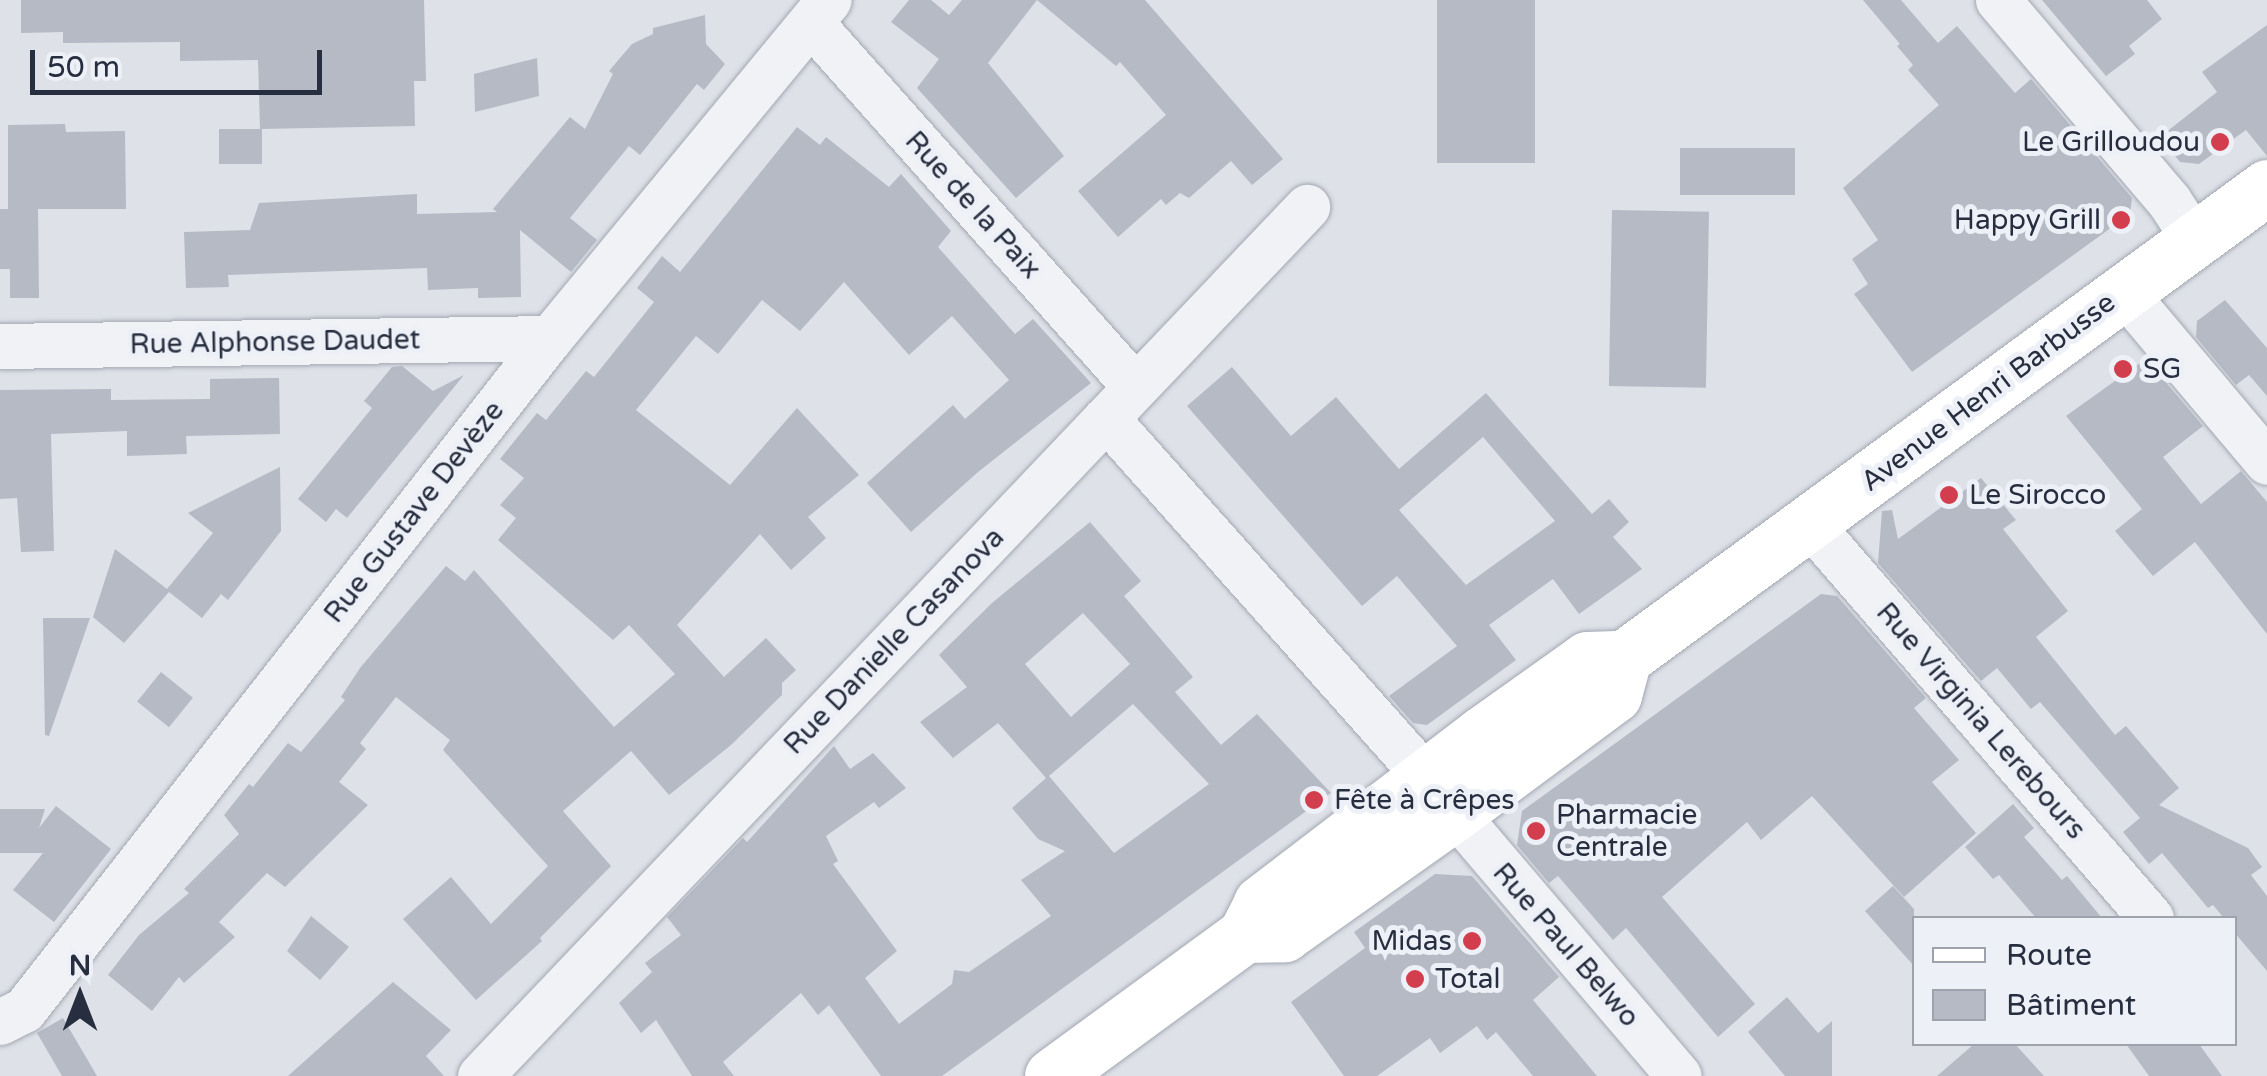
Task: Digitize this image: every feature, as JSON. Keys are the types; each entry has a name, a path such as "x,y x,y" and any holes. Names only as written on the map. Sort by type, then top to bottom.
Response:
{"main road":[{"name":"Avenue Henri Barbusse","path":"1440,794 1587,659 1624,658 2267,187"},
{"path":"1052,1076 1245,934 1261,903 1440,794"}],"street":[{"path":"1998,0 2169,201 2194,239"},
{"name":"Rue Gustave Devèze","path":"0,1022 24,1010 550,338 820,11"},
{"name":"Rue de la Paix","path":"820,11 1121,403 1440,794"},
{"name":"Rue Danielle Casanova","path":"480,1076 1307,206"},
{"path":"2124,292 2267,462"},
{"name":"Rue Alphonse Daudet","path":"0,346 550,338"},
{"name":"Rue Virginia Lerebours","path":"1810,524 2149,916"},
{"name":"Rue Paul Belwo","path":"1440,794 1678,1076"}],"building":[{"path":"21,0 424,0 426,81 414,81 415,126 260,129 258,60 180,61 180,42 63,43 63,32 21,33"},
{"path":"909,0 931,0 949,15 962,0 1037,0 988,63 1064,156 1016,198 917,88 939,59 891,22"},
{"path":"1037,0 1145,0 1283,159 1252,185 1231,161 1189,198 1180,193 1166,205 1161,199 1118,237 1078,191 1166,115 1120,62 1116,66"},
{"path":"1437,0 1535,0 1535,163 1437,163"},
{"path":"1863,0 1901,0 1938,43 1957,26 2015,93 2031,79 2132,198 2130,214 1912,372 1854,294 1868,284 1852,259 1878,240 1843,188 1939,105 1908,70 1913,65 1897,46 1900,44"},
{"path":"2042,0 2147,0 2162,19 2129,46 2135,54 2106,76"},
{"path":"705,15 706,44 725,64 704,90 697,84 640,155 629,146 570,218 597,240 571,272 520,230 521,297 478,298 478,288 428,290 427,268 228,275 229,287 186,288 184,232 250,230 259,203 417,194 417,214 497,212 493,209 570,117 585,129 613,74 609,71 632,44 653,34 653,28"},
{"path":"2267,25 2267,156 2246,130 2199,164 2180,162 2160,137 2217,92 2202,72"},
{"path":"537,58 539,96 475,112 474,74"},
{"path":"65,124 66,132 125,131 126,209 38,209 39,298 10,298 10,269 0,269 0,209 8,209 8,125"},
{"path":"797,127 820,145 826,137 889,187 901,174 951,231 938,247 1015,334 1033,319 1091,383 978,472 911,532 867,483 953,405 965,419 1009,380 952,316 909,355 844,282 800,331 762,300 718,354 696,336 636,410 730,485 797,408 859,475 808,517 826,538 791,570 760,534 677,625 724,677 766,638 796,670 782,683 782,695 731,745 669,795 631,751 563,811 611,866 540,938 542,941 476,1000 403,919 451,877 491,924 548,866 443,750 450,740 396,697 360,743 366,749 339,782 368,805 285,887 267,873 219,922 235,937 184,983 179,977 152,1011 108,975 139,935 189,893 184,889 239,834 224,815 249,784 253,787 288,743 301,752 345,700 341,697 360,668 446,566 465,581 474,570 614,727 675,674 629,625 613,640 498,540 516,518 500,505 524,478 500,459 537,413 546,420 586,371 594,377 654,302 637,288 662,256 680,272"},
{"path":"219,129 262,129 262,164 219,164"},
{"path":"1680,148 1795,148 1795,195 1680,195"},
{"path":"1612,210 1709,212 1706,388 1609,386"},
{"path":"2225,300 2267,348 2267,396 2249,375 2236,385 2196,337 2197,321"},
{"path":"2140,363 2150,364 2203,426 2163,457 2201,504 2241,471 2267,502 2267,634 2195,542 2153,576 2115,531 2142,509 2066,416"},
{"path":"402,366 433,391 464,375 347,518 336,509 326,522 298,499 372,408 364,401 392,367"},
{"path":"1232,367 1291,436 1336,397 1399,469 1486,393 1592,514 1609,499 1629,522 1613,537 1642,569 1579,614 1553,579 1489,625 1516,660 1427,725 1413,723 1389,696 1457,646 1397,576 1362,606 1187,406","holes":["1483,437 1555,521 1466,585 1399,510"]},
{"path":"279,378 280,434 186,436 187,454 127,456 127,431 51,434 54,551 21,552 17,498 0,499 0,390 111,389 111,400 210,399 210,379"},
{"path":"280,467 281,531 228,600 221,594 202,618 169,592 124,643 93,617 115,549 167,589 213,533 188,513"},
{"path":"1981,478 2016,520 2003,529 2068,611 2036,637 2115,735 2126,726 2179,788 2159,805 2248,848 2262,867 2251,875 2267,896 2267,971 2237,936 2237,916 2222,916 2213,905 2208,908 2162,853 2149,864 2123,832 2140,818 2040,702 2031,709 1997,668 1981,681 1878,563 1882,511 1892,510 1898,539"},
{"path":"1090,522 1141,581 1124,596 1193,677 1175,692 1221,745 1257,714 1331,793 942,1076 881,1076 829,1005 818,1015 801,993 723,1062 734,1076 692,1076 656,1020 641,1033 619,1003 652,972 645,963 681,935 667,917 743,838 747,842 834,746 850,769 873,753 906,788 879,808 874,802 826,836 838,861 833,864 897,951 865,978 899,1024 952,984 954,970 969,972 1051,916 1021,880 1065,851 1038,839 1012,808 1046,778 998,723 953,758 920,722 967,687 939,655 992,603","holes":["1083,613 1130,664 1071,717 1025,664","1133,704 1209,784 1114,853 1049,776"]},
{"path":"1821,594 1837,596 1926,698 1914,708 1959,760 1932,782 1976,833 1904,897 1812,796 1761,840 1747,822 1662,897 1755,1004 1718,1037 1626,928 1613,940 1558,876 1549,883 1517,845 1522,811"},
{"path":"43,618 90,618 49,736 45,735"},
{"path":"161,672 193,698 169,727 137,702"},
{"path":"2013,804 2034,828 2024,837 2062,880 2067,876 2100,916 2034,916 1999,875 1993,879 1965,847"},
{"path":"56,806 111,849 54,922 13,890 43,853 0,853 0,809 45,809 39,828"},
{"path":"1435,874 1472,876 1559,977 1533,1000 1597,1076 1533,1076 1496,1032 1487,1040 1477,1026 1440,1053 1430,1038 1377,1076 1344,1076 1291,1002 1365,948 1354,932"},
{"path":"1893,886 1914,909 1912,964 1865,911"},
{"path":"311,916 349,947 320,980 287,951"},
{"path":"393,982 451,1030 426,1056 444,1076 288,1076"},
{"path":"1787,997 1818,1033 1832,1021 1832,1076 1785,1076 1748,1032"},
{"path":"63,1018 97,1076 62,1076 37,1033"},
{"path":"1972,1046 2017,1046 2044,1076 1937,1076"},
{"path":"2127,1046 2200,1046 2222,1076 2149,1076"}],"place":[{"name":"Le Grilloudou","path":"2220,142"},
{"name":"Happy Grill","path":"2121,220"},
{"name":"SG","path":"2123,369"},
{"name":"Le Sirocco","path":"1949,495"},
{"name":"Fête à Crêpes","path":"1314,800"},
{"name":"Pharmacie Centrale","path":"1536,831"},
{"name":"Midas","path":"1472,941"},
{"name":"Total","path":"1415,979"}]}
